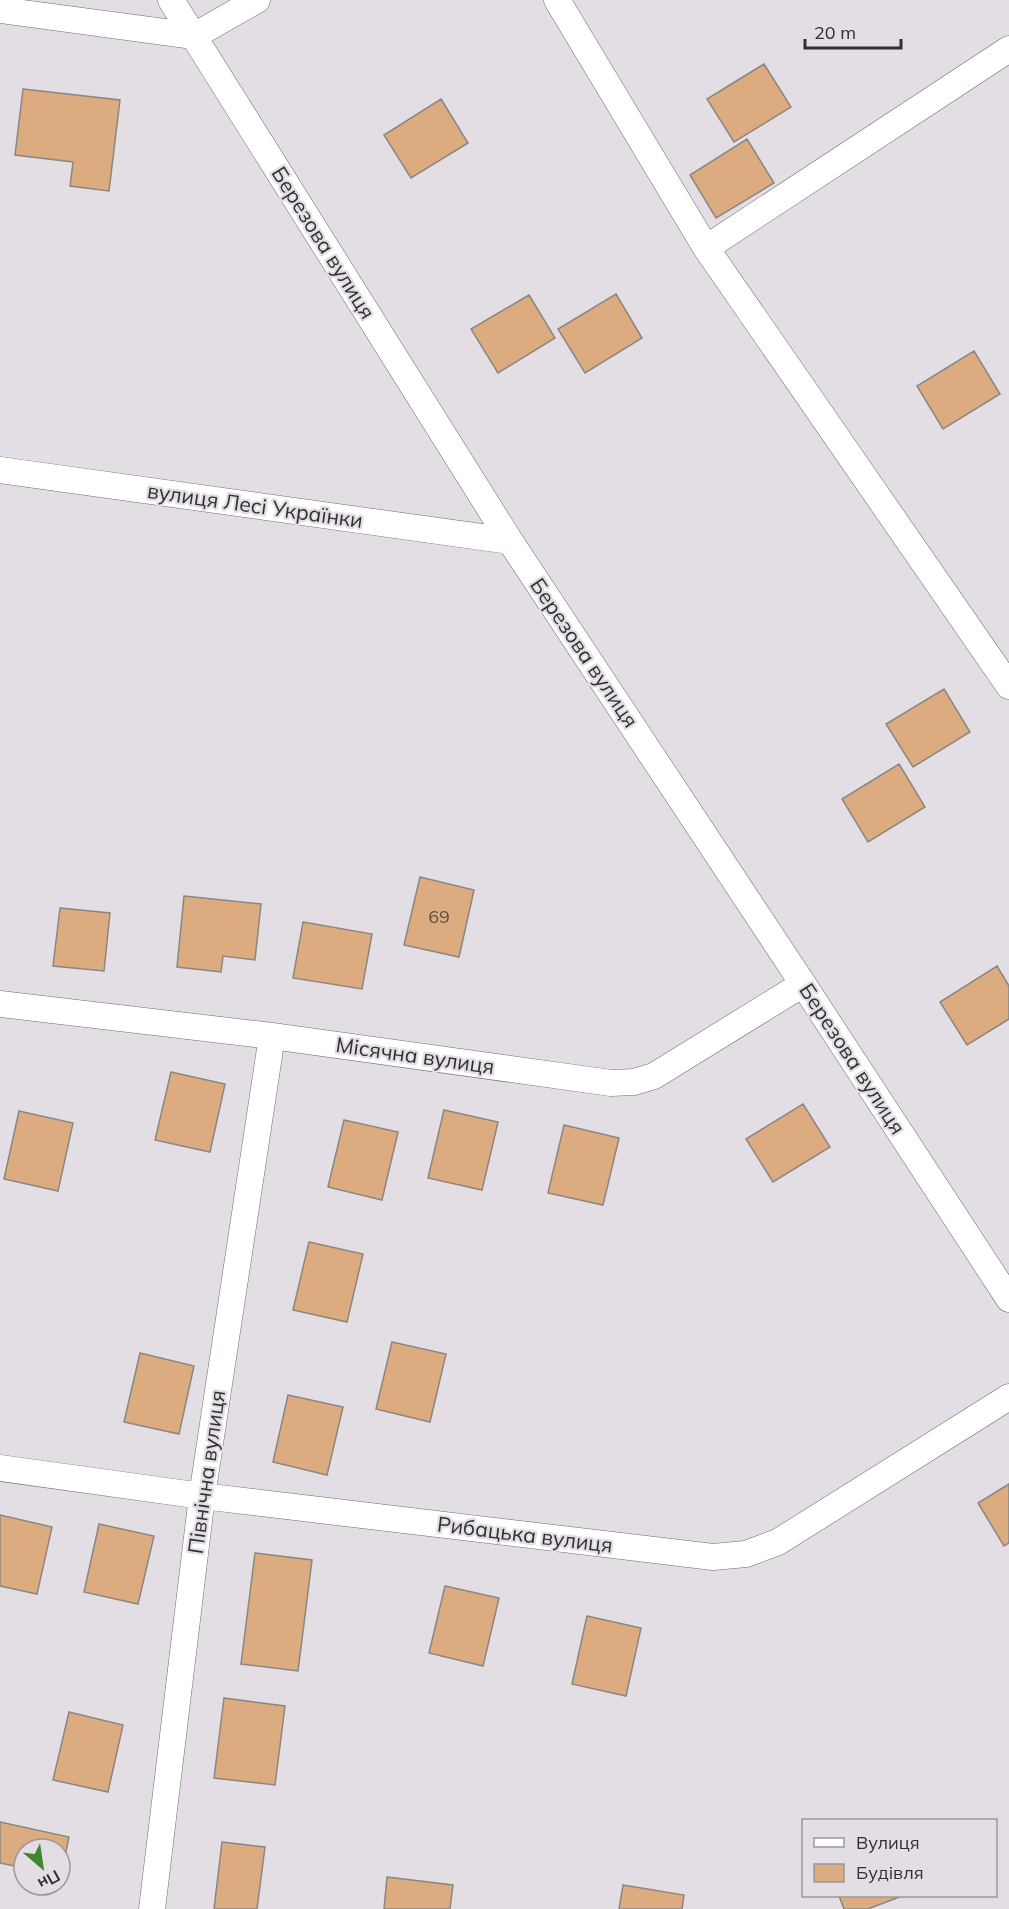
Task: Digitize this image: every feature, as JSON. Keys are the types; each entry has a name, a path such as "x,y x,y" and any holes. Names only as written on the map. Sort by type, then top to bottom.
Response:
{"street":[{"name":"Березова вулиця","path":"171,0 510,541 1009,1299"},
{"path":"0,10 194,36 257,0"},
{"path":"557,0 705,248 1009,686"},
{"path":"705,248 1009,49"},
{"name":"вулиця Лесі Українки","path":"0,470 510,541"},
{"name":"Місячна вулиця","path":"0,1004 272,1036 611,1083 634,1082 654,1076 803,984"},
{"name":"Північна вулиця","path":"152,1909 202,1496 272,1036"},
{"name":"Рибацька вулиця","path":"0,1468 202,1496 713,1557 746,1554 778,1542 1009,1397"}],"building":[{"path":"764,64 791,107 734,142 707,99"},
{"path":"23,89 120,100 109,191 70,186 73,162 15,155"},
{"path":"441,99 468,143 411,178 384,135"},
{"path":"747,139 774,183 716,218 690,175"},
{"path":"616,294 642,338 585,373 558,329"},
{"path":"529,295 555,338 498,373 471,329"},
{"path":"974,351 1000,394 943,429 917,386"},
{"path":"944,689 970,732 913,767 886,724"},
{"path":"899,764 925,807 868,842 842,799"},
{"path":"420,877 474,890 459,957 404,945"},
{"path":"184,896 261,904 255,960 223,956 221,972 177,967"},
{"path":"60,908 110,913 104,971 53,966"},
{"path":"303,922 372,934 362,989 293,978"},
{"path":"997,966 1009,986 1009,1019 967,1045 940,1002"},
{"path":"171,1072 225,1084 210,1152 155,1140"},
{"path":"803,1104 830,1147 773,1182 746,1139"},
{"path":"444,1110 498,1122 482,1190 428,1178"},
{"path":"19,1111 73,1123 58,1191 4,1179"},
{"path":"344,1120 398,1132 382,1200 328,1187"},
{"path":"564,1125 619,1138 603,1205 548,1193"},
{"path":"309,1242 363,1254 347,1322 293,1310"},
{"path":"392,1342 446,1354 430,1422 376,1409"},
{"path":"140,1353 194,1366 179,1434 124,1422"},
{"path":"288,1395 343,1407 327,1475 273,1462"},
{"path":"1009,1484 1009,1543 1004,1546 978,1503"},
{"path":"0,1515 52,1527 37,1594 0,1586"},
{"path":"99,1524 154,1536 138,1604 84,1592"},
{"path":"255,1553 312,1560 298,1671 241,1664"},
{"path":"445,1586 499,1598 483,1666 429,1653"},
{"path":"587,1616 641,1628 626,1696 572,1684"},
{"path":"224,1698 285,1706 275,1785 214,1778"},
{"path":"69,1712 123,1725 108,1792 53,1780"},
{"path":"0,1822 69,1837 12,1837 12,1866 0,1863"},
{"path":"222,1842 265,1847 257,1909 214,1909"},
{"path":"387,1877 453,1885 450,1909 384,1909"},
{"path":"623,1885 684,1895 682,1909 619,1909"},
{"path":"839,1897 899,1897 868,1909 844,1909"}]}
